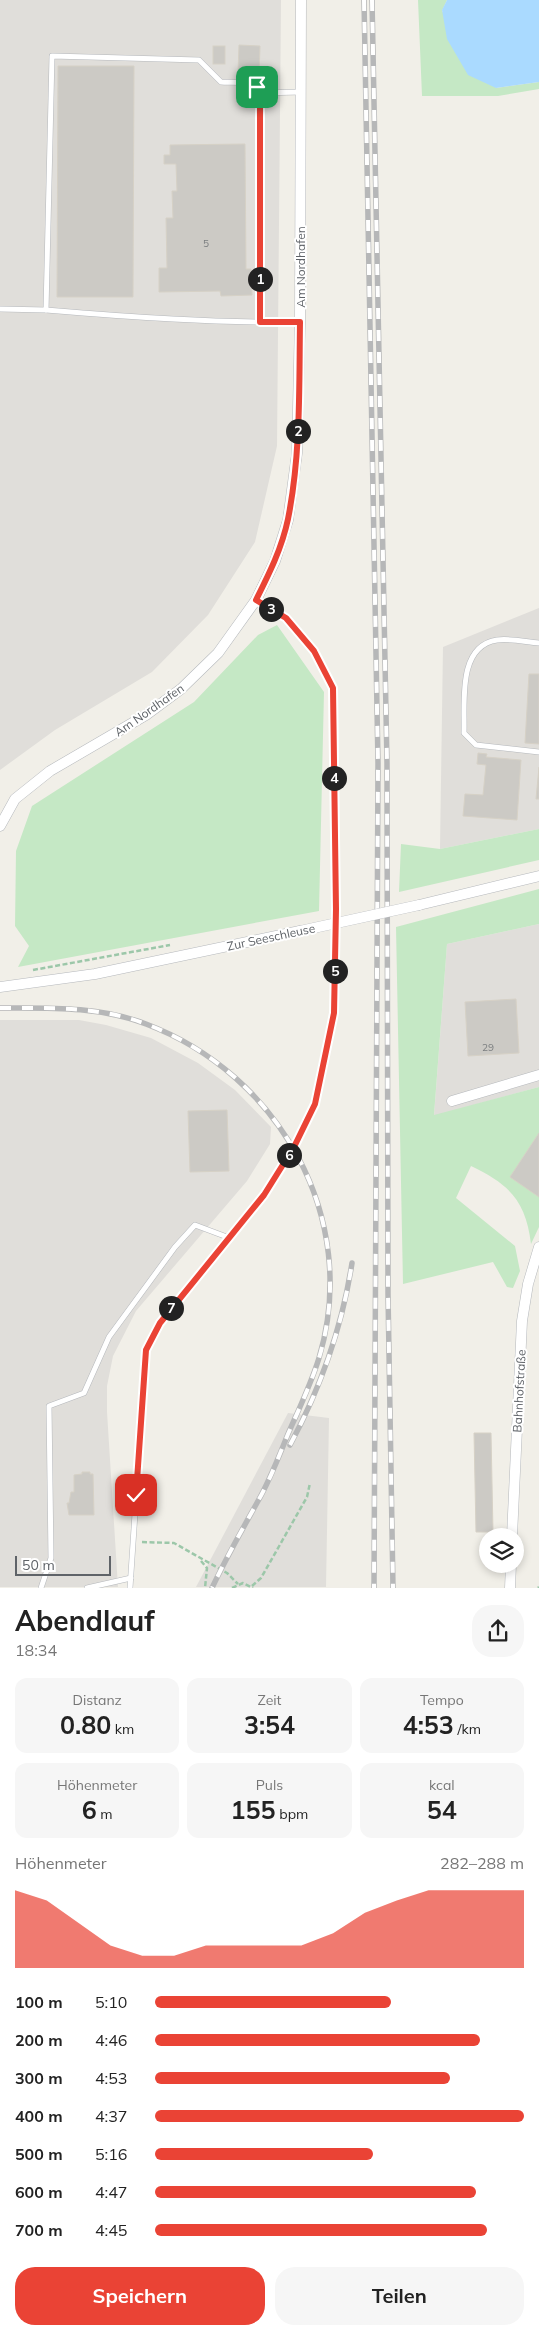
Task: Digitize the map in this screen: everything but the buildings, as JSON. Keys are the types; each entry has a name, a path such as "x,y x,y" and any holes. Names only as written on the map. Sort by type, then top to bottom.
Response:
{"street":[{"name":"Am Nordhafen","path":"0,826 15,800 50,771 146,715 181,689 218,653 256,600 275,561 288,520 297,452 300,322 301,0"},
{"name":"Zur Seeschleuse","path":"0,987 95,974 419,905 539,876"},
{"path":"452,1101 539,1075"},
{"name":"Bahnhofstraße","path":"512,1528 522,1321 528,1284 539,1247"},
{"path":"510,1588 511,1573"}],"lane":[{"path":"46,310 52,56 199,60 221,82 252,84 257,87 260,94 260,322"},
{"path":"260,94 301,92"},
{"path":"0,309 46,310 150,318 300,322"},
{"path":"130,1588 146,1350 160,1323 227,1237 264,1195 294,1147 315,1104 334,1013 336,909 333,688 314,651 286,618 256,600"},
{"path":"539,643 498,640 487,643 473,654 467,671 464,733 476,745 539,752"},
{"path":"41,1588 51,1558 49,1406 84,1393 109,1337 175,1247 195,1226 227,1237"},
{"path":"87,1588 131,1578"}],"path":[{"path":"29,970 172,945"},
{"path":"133,1541 174,1543 227,1574 238,1584 253,1587 261,1578 307,1496 310,1483"},
{"path":"199,1558 207,1568 205,1588"},
{"path":"232,1588 238,1584"}],"shaded area":[{"path":"0,0 281,0 277,446 255,542 208,615 152,672 55,730 0,770"},
{"path":"539,608 539,829 440,849 443,647"},
{"path":"539,924 539,1087 434,1116 447,944"},
{"path":"0,1020 79,1020 106,1025 151,1038 198,1063 235,1090 271,1127 270,1144 247,1181 136,1311 113,1356 107,1386 107,1412 118,1587 0,1587"},
{"path":"288,1413 329,1418 326,1587 196,1587"}],"green space":[{"path":"418,0 447,0 442,11 496,88 539,82 539,89 498,96 422,96"},
{"path":"277,625 324,692 319,911 18,967 29,946 15,926 16,851 32,806 194,702 258,635"},
{"path":"539,829 539,860 399,892 401,844 440,849"},
{"path":"539,889 539,924 447,944 434,1115 539,1087 539,1227 531,1244 529,1229 520,1205 505,1187 471,1166 456,1198 515,1246 520,1271 513,1288 507,1287 493,1262 403,1284 396,927"}],"water":[{"path":"447,0 539,0 539,82 496,88 468,75 447,39 442,10"}],"railway":[{"path":"364,0 378,763 374,1588"},
{"path":"372,0 387,763 388,1294 393,1588"},
{"path":"0,1008 74,1009 110,1014 146,1024 193,1047 235,1078 270,1115 298,1157 318,1204 328,1254 329,1306 319,1358 309,1387 270,1476 212,1588"},
{"path":"290,1445 321,1379 329,1357 348,1287 352,1263"}],"route":[{"path":"136,1495 146,1350 160,1323 227,1237 264,1195 294,1147 315,1104 334,1013 336,909 333,688 314,651 286,618 256,600 275,561 288,520 297,452 300,322 260,322 260,94 257,87"}]}
